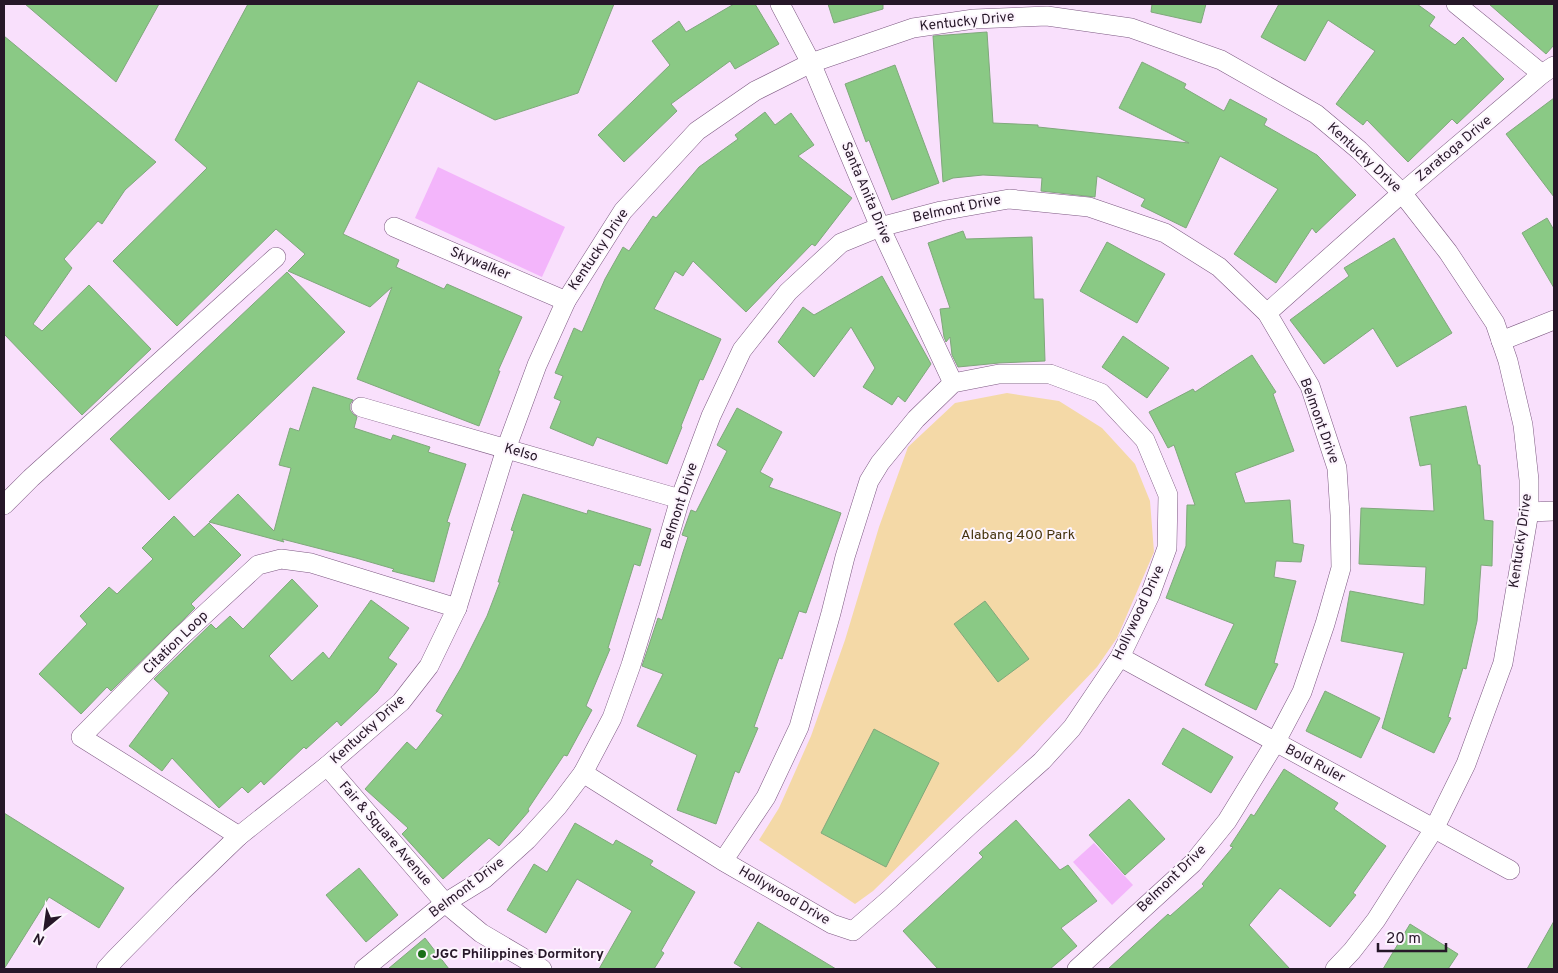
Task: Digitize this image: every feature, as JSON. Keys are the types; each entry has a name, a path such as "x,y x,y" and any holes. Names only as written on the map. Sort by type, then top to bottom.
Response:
{"street":[{"name":"Santa Anita Drive","path":"780,4 811,63 880,227 953,383"},
{"path":"1456,4 1548,70"},
{"name":"Kentucky Drive","path":"106,969 176,897 240,836 327,766 401,702 429,666 457,608 506,449 538,365 566,301 623,211 697,131 755,91 811,63 913,28 974,19 1047,16 1131,28 1221,60 1316,114 1359,150 1402,193 1448,252 1495,323 1508,362 1527,451 1529,480 1528,512 1503,663 1466,764 1434,828 1376,920 1352,952 1335,969"},
{"name":"Zaratoga Drive","path":"1267,313 1402,193 1548,70"},
{"name":"Belmont Drive","path":"364,969 445,904 484,879 527,840 558,806 583,773 612,718 625,683 650,606 680,499 711,416 742,350 788,292 841,243 880,227 941,211 1009,199 1089,207 1165,233 1219,267 1267,313 1310,386 1337,468 1341,568 1325,624 1302,692 1275,743 1227,821 1193,863 1077,969"},
{"name":"Skywalker","path":"394,228 566,301"},
{"path":"4,505 276,257"},
{"path":"1501,341 1554,320"},
{"name":"Hollywood Drive","path":"583,773 723,861 832,924 853,930 890,899 1042,761 1072,728 1120,657 1150,595 1167,548 1168,495 1145,440 1101,393 1050,374 999,374 953,383 916,419 880,463 869,481 844,557 832,613 799,727 766,798 723,861"},
{"name":"Kelso","path":"361,407 680,499"},
{"path":"1528,512 1554,511"},
{"name":"Citation Loop","path":"240,836 81,738 179,638 258,565 281,559 311,563 457,608"},
{"name":"Bold Ruler","path":"1120,657 1510,870"},
{"name":"Fair & Square Avenue","path":"327,766 445,904 481,933 542,969"}],"green space":[{"name":"Alabang 400 Park","path":"1007,393 1059,401 1102,428 1135,464 1150,501 1154,552 1117,638 1097,667 1018,750 873,891 855,904 759,840 779,808 811,736 845,640 879,527 908,447 955,403"}],"shaded area":[{"path":"438,167 565,227 542,277 415,218"},
{"path":"1094,843 1133,885 1112,905 1073,862"}],"building":[{"path":"25,4 159,4 116,82"},
{"path":"248,4 614,4 578,93 495,120 418,81 343,234 399,260 396,267 444,289 447,284 522,317 498,371 500,371 479,426 357,379 392,287 370,307 288,271 305,254 276,229 177,326 113,261 207,168 175,140"},
{"path":"734,4 755,4 779,44 735,69 730,61 671,104 677,111 624,162 598,135 670,65 652,41 679,21 686,32"},
{"path":"828,4 883,4 883,9 834,23"},
{"path":"1152,4 1206,4 1201,23 1151,12"},
{"path":"1279,4 1417,4 1435,17 1429,26 1455,45 1463,37 1504,79 1457,124 1452,119 1408,162 1367,120 1363,125 1336,104 1375,51 1328,20 1305,61 1261,37"},
{"path":"1489,4 1554,4 1554,45 1546,54"},
{"path":"987,32 993,123 1038,125 1038,127 1189,143 1119,108 1142,62 1186,84 1184,88 1224,111 1230,99 1267,119 1264,125 1317,155 1356,195 1316,233 1312,228 1276,283 1234,254 1278,189 1220,156 1186,228 1141,206 1145,199 1097,176 1095,197 1041,191 1042,178 983,175 953,178 943,182 933,36"},
{"path":"4,36 156,162 125,190 102,224 98,221 64,259 72,268 33,324 42,331 89,285 151,349 82,415 4,334"},
{"path":"895,65 939,183 892,200 869,140 866,142 845,84"},
{"path":"1554,98 1554,197 1506,134"},
{"path":"765,112 775,125 791,113 814,145 798,156 852,198 815,246 812,244 746,312 693,261 683,276 675,271 654,309 721,339 703,380 700,379 667,464 597,437 593,446 550,428 561,401 554,398 563,376 555,373 574,328 582,332 605,279 623,247 629,251 653,216 656,218 699,167 738,139 735,135"},
{"path":"1547,218 1554,230 1554,288 1522,233"},
{"path":"963,231 966,239 1032,237 1034,299 1043,299 1045,361 958,367 952,355 950,337 946,342 944,337 940,309 950,308 928,243"},
{"path":"1394,238 1452,333 1397,367 1373,328 1324,364 1290,320 1349,276 1344,268"},
{"path":"1107,242 1165,274 1137,323 1080,291"},
{"path":"287,272 345,332 169,500 110,439"},
{"path":"882,276 931,364 905,402 898,396 892,405 863,387 875,368 851,327 814,377 778,342 803,307 814,315"},
{"path":"1123,336 1169,368 1147,398 1102,367"},
{"path":"1252,355 1276,392 1273,394 1294,451 1235,473 1245,503 1290,500 1293,543 1304,545 1301,562 1276,561 1274,577 1296,581 1274,663 1278,664 1256,710 1205,685 1234,624 1166,598 1186,546 1187,505 1195,505 1174,445 1168,448 1149,412 1193,389 1195,392"},
{"path":"313,387 353,400 350,404 350,410 357,417 354,428 391,440 393,435 430,447 428,452 466,464 447,522 450,523 434,582 392,571 394,569 356,558 282,539 284,542 209,522 238,494 274,531 291,468 279,465 290,428 299,431"},
{"path":"1466,406 1478,465 1480,465 1484,520 1493,521 1492,566 1481,565 1477,621 1466,669 1463,668 1448,717 1451,718 1434,753 1382,728 1404,653 1341,641 1350,591 1424,605 1426,567 1359,564 1361,508 1434,511 1431,464 1420,466 1410,417"},
{"path":"737,408 782,432 760,472 773,479 769,487 841,513 806,613 799,611 782,659 779,658 754,727 758,728 739,773 735,771 716,824 677,810 697,755 637,726 663,674 642,666 658,618 662,620 688,537 682,535 691,510 696,512 727,451 717,445"},
{"path":"523,494 587,514 588,510 651,529 640,566 634,564 608,648 610,649 586,706 592,710 567,756 564,755 528,809 529,811 499,846 489,838 443,879 402,834 408,828 365,789 407,742 416,750 443,715 436,711 461,668 487,616 500,582 498,582 514,531 511,530"},
{"path":"174,516 194,537 209,523 241,555 191,604 195,608 111,691 107,687 81,714 39,674 87,624 80,616 109,587 117,594 153,559 142,548"},
{"path":"292,579 318,606 269,656 292,681 323,652 329,659 371,600 409,628 388,658 397,664 377,692 341,726 337,721 306,749 304,747 264,785 261,781 248,793 242,787 219,808 172,758 162,771 129,746 169,693 154,679 211,624 216,629 230,616 243,629"},
{"path":"985,601 1029,659 998,682 954,624"},
{"path":"1325,691 1380,718 1361,758 1306,731"},
{"path":"1183,728 1233,757 1211,793 1162,764"},
{"path":"874,729 939,763 886,867 821,833"},
{"path":"1284,769 1338,803 1334,809 1386,846 1353,893 1356,895 1330,927 1280,888 1249,925 1290,969 1108,969 1168,914 1170,916 1204,886 1202,884 1233,847 1230,846 1251,814 1254,816"},
{"path":"1129,799 1165,839 1125,875 1089,835"},
{"path":"4,813 124,888 99,928 49,897 4,969"},
{"path":"1016,820 1060,870 1068,865 1097,901 1061,928 1077,946 1050,969 938,969 903,931 983,857 979,853"},
{"path":"575,823 613,845 616,840 653,861 650,865 695,892 661,951 664,953 654,969 599,969 632,911 577,879 546,933 507,910 534,864 547,872"},
{"path":"359,868 398,915 366,942 326,895"},
{"path":"1554,921 1554,969 1527,969"},
{"path":"758,922 836,969 744,969 734,963"},
{"path":"1410,924 1458,954 1448,969 1383,969"},
{"name":"JGC Philippines Dormitory","path":"425,938 449,969 388,969"}],"place":[{"name":"JGC Philippines Dormitory","path":"422,954"}]}
